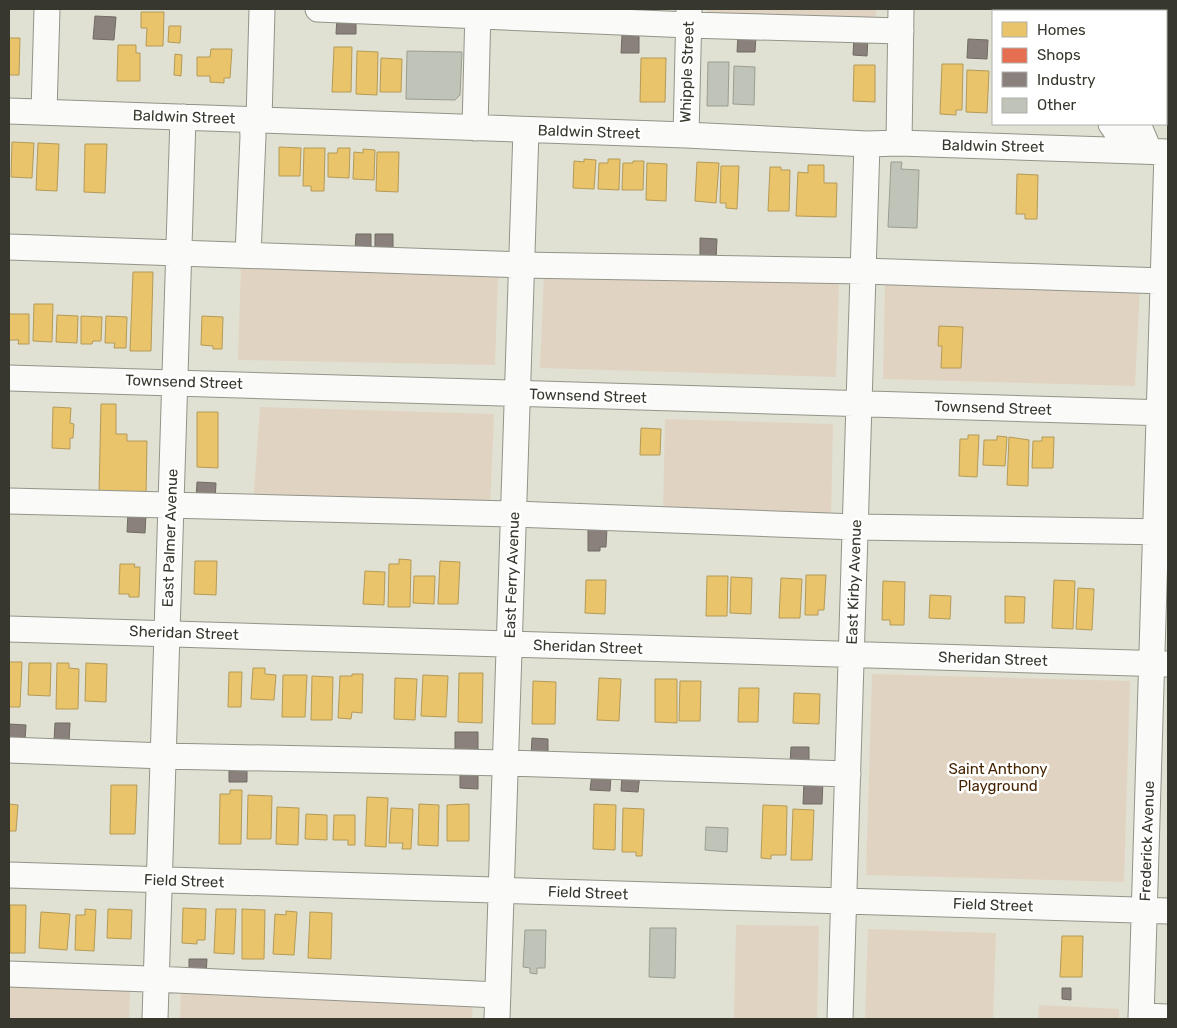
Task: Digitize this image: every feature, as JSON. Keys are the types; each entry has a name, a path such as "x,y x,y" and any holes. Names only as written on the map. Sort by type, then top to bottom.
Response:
{"street":[{"path":"44,112 47,9"},
{"path":"248,255 253,136 262,9"},
{"path":"318,9 901,20 899,144"},
{"path":"474,128 478,12"},
{"name":"Whipple Street","path":"686,135 689,17"},
{"name":"Baldwin Street","path":"9,111 686,135 867,144 1153,151"},
{"name":"East Palmer Avenue","path":"155,1019 183,117"},
{"path":"1114,125 1153,151"},
{"path":"1139,125 1153,151 1164,281 1164,413"},
{"name":"East Ferry Avenue","path":"498,1007 526,130"},
{"name":"East Kirby Avenue","path":"840,1019 867,144"},
{"path":"9,247 521,265 864,271 1164,281"},
{"name":"Townsend Street","path":"9,378 1164,413"},
{"name":"Frederick Avenue","path":"1141,1018 1157,910 1164,413"},
{"path":"9,501 514,514 856,527 1162,532"},
{"name":"Sheridan Street","path":"9,629 167,632 509,645 1160,664"},
{"path":"9,750 164,756 506,763 848,774"},
{"name":"Field Street","path":"9,875 1157,910"},
{"path":"9,974 156,979 498,1007"},
{"path":"1141,1018 1168,1017"}],"green space":[{"path":"707,9 876,9 876,25 707,18"},
{"path":"241,265 498,276 495,365 238,360"},
{"path":"544,274 839,283 836,377 540,368"},
{"path":"885,281 1140,287 1135,386 883,379"},
{"path":"260,407 494,414 490,509 253,504"},
{"path":"665,419 833,424 831,521 663,515"},
{"name":"Saint Anthony Playground","path":"872,674 1130,681 1124,882 866,875"},
{"path":"736,925 819,926 817,1019 734,1019"},
{"path":"868,929 996,933 993,1019 865,1019"},
{"path":"9,987 130,990 129,1019 9,1019"},
{"path":"181,989 473,999 472,1019 180,1019"},
{"path":"1039,1005 1119,1009 1119,1019 1038,1019"}],"building: Homes":[{"path":"141,12 164,12 163,46 146,46 147,28 141,28"},
{"path":"169,26 181,26 180,43 168,42"},
{"path":"9,38 20,38 19,75 9,75"},
{"path":"118,45 136,45 136,53 140,53 140,81 117,81"},
{"path":"334,47 352,47 351,92 332,92"},
{"path":"211,49 232,49 230,78 224,78 224,83 210,82 210,76 197,76 197,57 210,57"},
{"path":"357,51 378,52 377,95 356,94"},
{"path":"175,54 182,55 181,76 174,75"},
{"path":"381,58 402,59 401,92 380,92"},
{"path":"641,58 666,58 665,102 640,102"},
{"path":"942,64 963,64 962,110 956,110 956,115 940,114"},
{"path":"854,65 875,65 875,102 853,101"},
{"path":"967,70 989,71 987,113 966,112"},
{"path":"12,142 34,143 32,178 11,177"},
{"path":"38,143 59,144 57,191 36,190"},
{"path":"85,144 107,144 105,193 84,192"},
{"path":"279,147 301,148 300,176 279,176"},
{"path":"304,148 325,148 324,191 311,191 311,186 303,186"},
{"path":"338,148 350,148 349,178 328,177 328,153 337,153"},
{"path":"363,149 375,150 374,180 353,179 354,152 363,153"},
{"path":"377,152 399,152 398,192 376,191"},
{"path":"584,159 596,160 594,189 573,188 574,161 584,162"},
{"path":"608,159 620,159 619,190 598,189 599,163 608,163"},
{"path":"633,161 644,161 643,190 622,190 623,163 633,163"},
{"path":"697,162 719,163 716,203 695,201"},
{"path":"647,163 667,164 666,201 646,200"},
{"path":"808,165 824,165 824,183 837,183 836,217 796,216 798,172 808,173"},
{"path":"721,166 739,166 737,209 726,208 726,203 720,203"},
{"path":"770,167 781,167 781,170 790,170 789,211 768,211"},
{"path":"1017,174 1038,175 1037,219 1025,219 1025,214 1016,214"},
{"path":"133,272 153,272 151,351 130,351"},
{"path":"34,304 53,304 52,342 33,341"},
{"path":"9,314 29,314 29,344 18,344 19,340 9,340"},
{"path":"57,315 78,316 77,343 56,342"},
{"path":"81,316 102,317 101,341 93,341 92,344 81,344"},
{"path":"106,316 127,317 126,348 114,348 115,343 105,343"},
{"path":"202,316 223,317 222,349 213,349 213,346 201,345"},
{"path":"939,326 963,327 961,368 941,368 942,346 938,346"},
{"path":"101,404 116,404 116,434 127,434 127,441 147,441 146,496 99,494"},
{"path":"53,407 71,408 70,423 74,424 73,438 70,438 70,449 52,448"},
{"path":"197,412 218,412 218,468 197,467"},
{"path":"641,428 661,429 660,455 640,455"},
{"path":"968,435 979,435 977,477 959,476 960,439 968,439"},
{"path":"997,436 1007,437 1005,466 983,465 984,440 997,440"},
{"path":"1009,437 1029,440 1028,486 1007,485"},
{"path":"1042,437 1054,437 1053,468 1032,468 1033,441 1042,441"},
{"path":"399,559 411,560 410,607 388,607 389,564 399,564"},
{"path":"195,561 217,561 216,595 194,594"},
{"path":"440,561 460,562 458,604 438,604"},
{"path":"120,564 135,564 134,567 140,567 139,597 119,594"},
{"path":"365,571 385,572 384,605 363,604"},
{"path":"806,575 826,575 824,610 818,610 818,615 805,615"},
{"path":"414,576 435,576 434,604 413,603"},
{"path":"707,576 728,576 727,616 706,616"},
{"path":"731,577 752,578 751,614 730,613"},
{"path":"781,578 802,579 800,618 779,618"},
{"path":"586,580 606,580 605,614 585,613"},
{"path":"1054,580 1075,581 1073,629 1052,628"},
{"path":"883,581 905,582 904,625 890,625 890,620 882,620"},
{"path":"1078,588 1094,589 1092,630 1076,629"},
{"path":"930,595 951,596 950,619 929,618"},
{"path":"1005,596 1025,597 1024,623 1005,623"},
{"path":"9,662 22,662 20,707 9,707"},
{"path":"29,663 51,663 50,696 28,695"},
{"path":"57,663 69,663 69,668 79,669 78,709 56,709"},
{"path":"86,663 107,664 106,702 85,701"},
{"path":"253,668 265,668 265,674 276,675 274,700 251,699"},
{"path":"229,672 242,672 241,707 228,707"},
{"path":"459,673 483,673 482,723 458,722"},
{"path":"352,674 363,674 362,713 352,712 351,719 338,718 340,676 352,676"},
{"path":"283,675 307,675 305,717 282,717"},
{"path":"423,675 448,676 446,717 421,716"},
{"path":"312,676 333,677 332,720 311,720"},
{"path":"395,678 417,679 415,720 394,719"},
{"path":"599,678 621,679 619,721 597,720"},
{"path":"655,679 677,679 677,723 655,722"},
{"path":"533,681 556,682 555,724 532,724"},
{"path":"680,681 701,681 700,721 679,721"},
{"path":"739,688 759,688 758,722 738,722"},
{"path":"794,693 820,694 819,724 793,723"},
{"path":"111,785 137,785 135,834 110,834"},
{"path":"230,790 242,790 241,844 219,844 220,794 230,794"},
{"path":"248,795 272,796 271,839 247,839"},
{"path":"367,797 388,798 386,847 365,846"},
{"path":"9,804 18,805 16,831 9,831"},
{"path":"419,804 439,805 438,846 418,845"},
{"path":"469,804 469,841 447,841 447,805"},
{"path":"594,804 616,805 615,850 593,849"},
{"path":"763,805 787,806 786,855 771,855 771,859 761,858"},
{"path":"277,807 299,808 298,845 276,844"},
{"path":"391,808 413,809 411,849 402,849 403,843 389,843"},
{"path":"623,808 644,809 642,856 636,856 636,852 622,852"},
{"path":"793,809 814,810 812,860 791,860"},
{"path":"306,814 327,815 327,840 305,839"},
{"path":"334,815 355,815 355,845 348,845 348,840 333,840"},
{"path":"10,905 26,905 25,953 10,953"},
{"path":"183,908 206,909 205,940 197,940 197,944 182,943"},
{"path":"85,909 96,910 94,951 75,950 76,915 85,915"},
{"path":"108,909 132,910 131,939 107,938"},
{"path":"216,909 236,909 234,954 214,953"},
{"path":"242,909 265,910 264,959 242,959"},
{"path":"286,911 297,912 294,955 273,954 275,914 286,915"},
{"path":"41,912 70,914 67,950 39,948"},
{"path":"310,912 332,913 331,959 308,958"},
{"path":"1062,936 1083,936 1082,977 1060,977"}],"building: Shops":[{"path":"1042,9 1144,10 1043,10"}],"building: Industry":[{"path":"95,16 116,17 114,40 93,39"},
{"path":"337,17 356,17 356,34 336,34"},
{"path":"622,35 639,35 639,53 621,53"},
{"path":"738,35 756,36 755,52 737,52"},
{"path":"854,37 868,37 867,56 853,55"},
{"path":"968,39 988,40 987,59 967,58"},
{"path":"356,234 371,234 371,250 355,250"},
{"path":"375,234 393,234 393,251 375,251"},
{"path":"700,238 717,239 716,260 700,260"},
{"path":"197,482 216,483 215,501 196,500"},
{"path":"128,513 146,514 145,533 127,532"},
{"path":"588,528 607,528 606,547 600,547 600,551 588,551"},
{"path":"55,723 70,723 69,742 54,741"},
{"path":"9,724 26,725 25,741 9,741"},
{"path":"455,732 478,732 478,754 455,754"},
{"path":"532,738 548,739 548,756 531,756"},
{"path":"791,747 809,747 809,764 790,764"},
{"path":"229,765 247,765 247,782 229,782"},
{"path":"460,770 478,771 478,789 460,788"},
{"path":"592,774 611,775 610,791 590,790"},
{"path":"622,774 640,775 638,792 621,791"},
{"path":"804,781 823,781 822,804 803,804"},
{"path":"189,959 207,959 206,975 189,975"},
{"path":"1062,988 1071,988 1071,1000 1062,999"}],"building: Other":[{"path":"407,51 462,52 460,95 455,100 406,99"},
{"path":"708,62 729,62 728,106 707,106"},
{"path":"734,66 755,67 754,105 733,104"},
{"path":"891,162 902,162 901,169 919,170 917,228 888,227"},
{"path":"706,827 728,828 727,852 705,850"},
{"path":"650,928 676,928 675,978 649,977"},
{"path":"525,930 546,930 545,968 537,968 537,974 530,973 530,968 523,967"}]}
